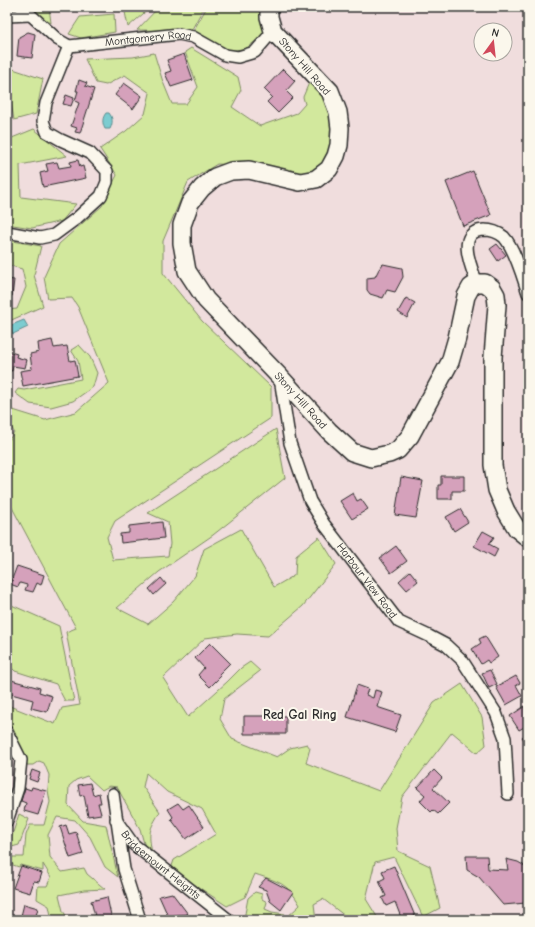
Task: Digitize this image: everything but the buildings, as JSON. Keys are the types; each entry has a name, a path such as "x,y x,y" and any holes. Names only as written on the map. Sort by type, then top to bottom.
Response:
{"main road":[{"name":"Stony Hill Road","path":"269,7 269,18 273,31 330,91 338,112 340,128 336,156 328,169 316,179 300,182 248,170 230,171 215,177 202,188 190,203 182,225 182,243 187,270 206,300 280,377 329,431 352,452 371,458 389,454 398,450 410,436 450,362 466,296 471,287 477,283"},
{"path":"477,283 485,283 492,288 496,295 497,305 493,357 492,426 493,465 497,490 506,511 517,529 528,538"}],"street":[{"path":"7,16 26,11 57,39 69,46 46,103 43,121 47,132 90,153 106,171 107,182 101,196 77,218 54,235 40,238 7,232"},
{"name":"Montgomery Road","path":"69,46 179,34 193,37 225,55 238,57 255,52 273,31"},
{"path":"477,283 470,265 467,245 468,238 483,230 494,230 503,236 507,241 518,263 528,293"},
{"name":"Harbour View Road","path":"280,377 290,443 310,501 324,524 399,622 446,645 462,660 496,713 505,738 508,794"},
{"path":"7,732 21,760 18,788 7,821"},
{"name":"Bridgemount Heights","path":"113,794 124,869 140,920"},
{"name":"Bridgemount Heights","path":"116,820 133,844 229,920"}],"green space":[{"path":"27,7 49,7 51,23 35,15"},
{"path":"124,7 151,7 128,27"},
{"path":"159,7 204,7 191,31 137,30"},
{"path":"207,7 264,7 265,33 247,48 230,51 192,33"},
{"path":"114,14 115,32 81,38 69,34 80,17"},
{"path":"191,48 238,77 241,90 232,107 260,126 297,113 305,104 303,97 311,78 329,106 334,139 319,169 299,174 266,167 217,164 188,182 163,241 163,273 202,321 271,387 271,418 115,521 107,537 113,560 168,556 170,544 168,522 148,513 276,429 285,478 213,535 159,572 117,608 148,624 173,602 195,576 204,549 241,529 274,587 295,575 296,556 319,537 336,564 303,606 268,636 237,634 205,638 163,678 188,717 241,668 250,662 260,671 224,699 220,719 232,739 277,757 290,748 307,744 310,748 306,763 379,791 434,703 462,684 482,717 486,745 477,753 452,732 402,797 396,828 398,851 430,866 440,908 423,917 394,857 375,862 366,899 379,920 350,920 323,899 314,904 316,920 284,920 300,905 295,897 286,887 281,884 255,874 245,897 227,906 171,869 174,860 216,834 202,809 167,792 146,773 143,787 160,812 150,831 152,853 145,847 140,829 117,787 109,786 102,790 87,776 76,780 69,786 68,805 83,821 106,825 118,877 105,867 90,837 75,820 57,817 48,835 50,857 62,872 84,868 87,874 105,889 84,890 59,895 63,911 69,920 52,920 49,906 37,899 38,886 47,886 51,877 43,864 43,871 10,864 7,873 7,857 24,857 26,835 30,825 44,825 50,802 48,790 49,775 44,763 39,761 33,765 27,765 23,751 7,725 7,705 55,724 62,708 80,705 66,632 76,628 7,498 7,443 14,432 7,419 7,405 13,410 45,420 76,412 109,383 78,307 72,298 48,299 44,277 59,244 102,206 117,175 100,149 126,131 145,114 150,93 125,75 106,85 96,83 85,59 133,57 154,53 172,104 186,104 198,87 185,52"},
{"path":"7,67 43,79 36,114 14,120 10,97 7,96"},
{"path":"34,129 67,156 20,165 21,197 76,204 62,221 32,228 7,224 7,140"},
{"path":"7,240 41,246 34,275 43,306 7,322 7,310 17,309 26,287 22,269 7,265"},
{"path":"79,345 90,357 97,373 93,387 73,401 51,407 30,404 15,393 18,389 24,390 81,379 78,361 71,350"},
{"path":"7,603 59,626 74,701 65,701 56,684 15,671 7,663"},
{"path":"19,814 29,819 19,845 8,848"},
{"path":"255,892 262,894 262,899 267,902 265,909 272,912 285,914 281,920 244,919 248,898"}],"water":[{"path":"106,113 109,113 112,119 110,129 105,129 103,125 103,119"},
{"path":"24,320 28,327 13,334 9,326"}],"district":[{"name":"Red Gal Ring","path":"300,714"}]}
